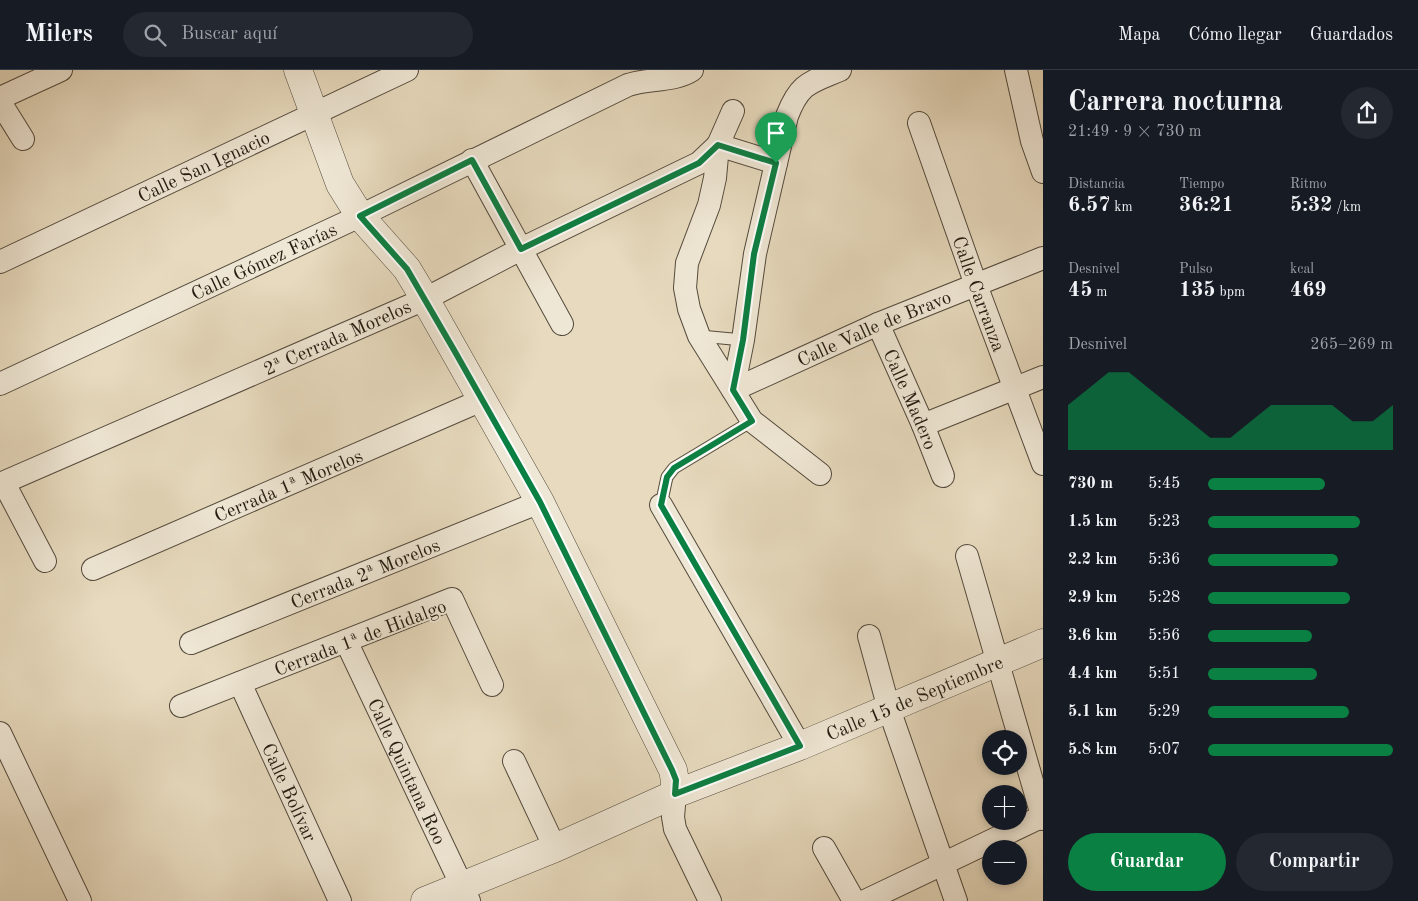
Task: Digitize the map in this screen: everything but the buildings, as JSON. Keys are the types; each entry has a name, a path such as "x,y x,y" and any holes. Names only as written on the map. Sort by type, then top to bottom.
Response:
{"street":[{"path":"23,139 0,100 61,70"},
{"path":"298,70 340,184 360,216 407,269 540,502 672,770 676,780 673,817 675,829 710,901"},
{"name":"Calle San Ignacio","path":"0,262 407,70"},
{"name":"Calle Gómez Farías","path":"0,384 360,216 628,85 645,80 668,78 692,70"},
{"path":"733,390 743,340 754,254 787,116 794,98 803,87 840,70"},
{"path":"1016,70 1032,141 1043,172"},
{"path":"732,111 718,145 715,178 709,205 687,264 685,288 688,309 699,336 752,421 820,474"},
{"name":"Calle Carranza","path":"919,123 976,285 1043,464"},
{"path":"718,145 776,163"},
{"name":"2ª Cerrada Morelos","path":"2,483 425,299 521,249 699,163 718,145"},
{"path":"472,160 562,324"},
{"name":"Calle Valle de Bravo","path":"733,390 878,324 1043,258"},
{"name":"Calle Madero","path":"878,324 923,425 943,476"},
{"path":"923,425 1043,377"},
{"name":"Cerrada 1ª Morelos","path":"93,569 482,400"},
{"path":"2,483 45,561"},
{"name":"Cerrada 2ª Morelos","path":"191,644 540,502"},
{"path":"661,505 800,746"},
{"path":"864,901 1043,817 967,556"},
{"name":"Cerrada 1ª de Hidalgo","path":"181,706 452,599 492,685"},
{"path":"869,636 889,709 956,901"},
{"name":"Calle Quintana Roo","path":"346,641 466,893"},
{"name":"Calle 15 de Septiembre","path":"425,901 466,893 555,848 675,794 800,746 1043,643"},
{"name":"Calle Bolívar","path":"240,683 340,901"},
{"path":"0,733 8,770 80,901"},
{"path":"514,761 555,848"},
{"path":"824,848 854,901"}],"lane":[{"path":"699,336 743,340"},
{"path":"661,505 667,477 674,468 752,421"}],"route":[{"path":"718,145 776,163 754,254 743,340 733,390 752,421 674,468 667,477 661,505 800,746 675,794 676,780 672,770 540,502 407,269 360,216 472,160 521,249 699,163 718,145"}]}
